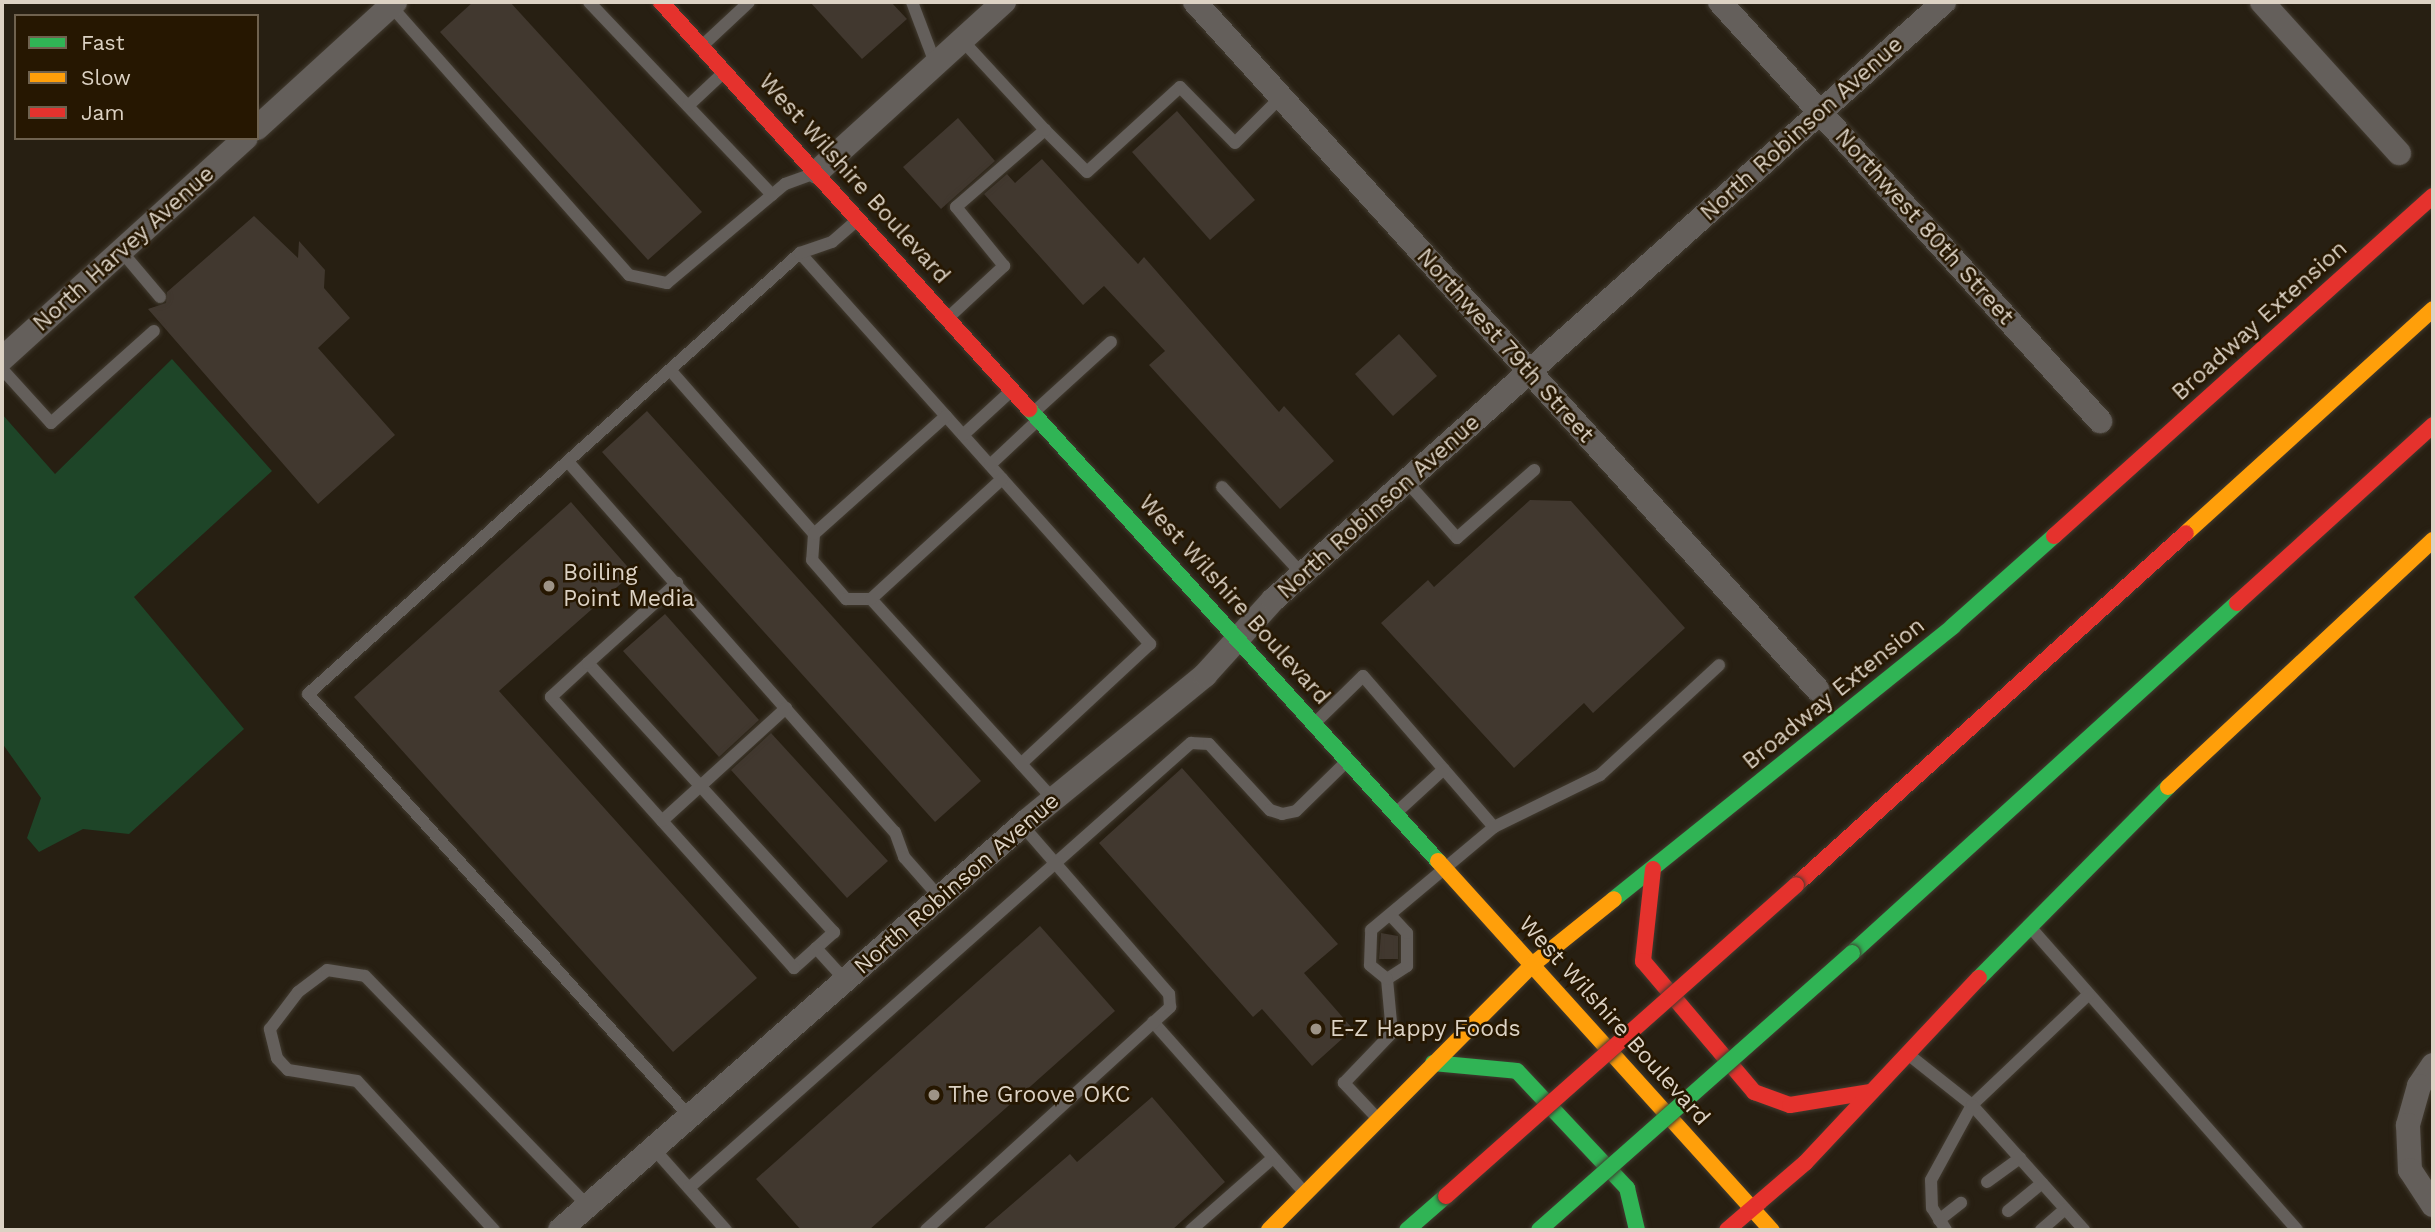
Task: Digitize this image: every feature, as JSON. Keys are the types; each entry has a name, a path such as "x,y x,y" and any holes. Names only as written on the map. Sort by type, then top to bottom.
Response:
{"main road":[{"name":"West Wilshire Boulevard","path":"662,2 1772,1230"},
{"name":"Broadway Extension","path":"1269,1230 1532,965 1953,626 2433,196"},
{"path":"1407,1230 1796,885 2433,309"},
{"path":"1539,1230 1853,953 2433,425"},
{"path":"1727,1230 1753,1210 1869,1092 2027,924 2251,704 2433,540"},
{"path":"1653,869 1643,961 1754,1092 1790,1105 1869,1092"},
{"path":"1433,1063 1517,1070 1627,1188 1637,1230"}],"street":[{"path":"817,172 1003,2"},
{"name":"Northwest 79th Street","path":"1195,2 1817,690"},
{"name":"Northwest 80th Street","path":"1720,2 2100,421"},
{"name":"North Robinson Avenue","path":"560,1230 691,1118 1022,825 1205,675 1238,638 1303,575 1944,2"},
{"path":"2262,2 2399,153"},
{"path":"259,126 393,4"},
{"name":"North Harvey Avenue","path":"2,359 244,140"},
{"path":"2433,1065 2419,1086 2408,1125 2410,1170 2433,1205"}],"lane":[{"path":"702,46 749,2"},
{"path":"912,2 935,63"},
{"path":"393,4 629,275 667,283 772,195 817,172"},
{"path":"594,4 772,195"},
{"path":"961,39 1087,172 1180,87 1235,143 1281,97"},
{"path":"688,106 724,71"},
{"path":"948,317 1004,266 956,207 1045,130"},
{"path":"691,1118 308,694 570,464 800,253 832,242 859,218"},
{"path":"122,252 160,297"},
{"path":"800,253 1150,644 1021,764"},
{"path":"2,369 51,423 154,331"},
{"path":"990,465 1111,342"},
{"path":"671,371 814,534"},
{"path":"963,435 1013,389"},
{"path":"946,416 814,534 812,561 846,599 871,599 1002,479"},
{"path":"570,464 895,832 904,857 940,898"},
{"path":"1407,482 1457,538 1534,470"},
{"path":"1222,487 1303,575"},
{"path":"588,663 834,932 794,968 551,697 588,663 677,583"},
{"path":"871,599 1053,799"},
{"path":"1378,1119 1344,1083 1392,1033 1387,979 1370,965 1371,930 1393,918 1494,827 1600,775 1719,664"},
{"path":"1315,723 1363,677 1494,827"},
{"path":"662,821 786,708"},
{"path":"689,1188 1191,743 1209,744 1270,810 1282,814 1296,811 1348,760"},
{"path":"1396,813 1444,769"},
{"path":"926,1230 1170,1007 1169,994 1022,825"},
{"path":"1387,979 1407,966 1407,933 1393,918"},
{"path":"2027,924 2297,1230"},
{"path":"816,948 846,981"},
{"path":"494,1230 357,1081 288,1070 277,1058 270,1029 298,992 327,970 365,976 588,1206"},
{"path":"1961,1203 1943,1225 1932,1208 1931,1180 1972,1105 2089,994"},
{"path":"1153,1022 1305,1194"},
{"path":"1906,1052 1972,1105 2084,1230"},
{"path":"654,1149 726,1230"},
{"path":"1191,1230 1273,1158"},
{"path":"1987,1182 2020,1158"},
{"path":"2008,1211 2042,1183"},
{"path":"2040,1230 2065,1209"}],"green space":[{"path":"172,359 272,471 134,597 244,729 129,834 83,829 39,852 27,838 41,798 2,743 2,414 55,474"}],"building":[{"path":"473,2 510,2 702,212 648,260 440,32"},
{"path":"810,2 891,2 907,19 862,59"},
{"path":"1177,111 1255,200 1210,240 1132,152"},
{"path":"958,118 995,161 941,209 903,167"},
{"path":"1042,159 1138,264 1144,257 1279,412 1284,406 1334,461 1280,509 1149,365 1165,351 1104,286 1083,305 984,194 1007,174 1015,183"},
{"path":"254,216 298,258 299,241 325,270 324,288 350,318 318,348 395,435 318,504 148,309 166,303 167,292"},
{"path":"1399,334 1437,376 1393,416 1355,374"},
{"path":"647,411 981,781 935,822 602,452"},
{"path":"1530,500 1571,501 1685,628 1593,713 1584,703 1514,768 1381,623 1428,580 1434,587"},
{"path":"571,502 633,573 499,691 757,978 673,1052 354,697"},
{"path":"665,614 759,720 719,757 623,651"},
{"path":"771,733 888,861 847,898 731,770"},
{"path":"1182,768 1338,944 1304,973 1353,1029 1312,1066 1262,1009 1253,1017 1099,843"},
{"path":"1040,926 1115,1011 869,1230 801,1230 756,1179"},
{"path":"1381,933 1398,936 1398,959 1379,959"},
{"path":"1152,1097 1225,1182 1172,1230 982,1230 1070,1154 1077,1162"}],"traffic: fast":[{"path":"1029,409 1438,861"},
{"path":"1614,899 1953,626 2054,536"},
{"path":"1852,953 2237,603"},
{"path":"1979,978 2168,787"},
{"path":"1539,1230 1852,953"},
{"path":"1433,1063 1517,1071 1627,1188 1637,1230"},
{"path":"1407,1230 1446,1196"}],"traffic: slow":[{"path":"2186,533 2433,309"},
{"path":"2168,787 2433,540"},
{"path":"1438,861 1772,1230"},
{"path":"1269,1230 1532,965 1614,899"}],"traffic: jam":[{"path":"661,2 1029,409"},
{"path":"2054,536 2433,196"},
{"path":"2237,603 2433,425"},
{"path":"1796,885 2186,533"},
{"path":"1653,869 1643,961 1754,1092 1790,1105 1869,1092"},
{"path":"1446,1196 1796,885"},
{"path":"1727,1230 1805,1163 1979,978"}],"place":[{"name":"Boiling Point Media","path":"549,586"},
{"name":"E-Z Happy Foods","path":"1316,1029"},
{"name":"The Groove OKC","path":"934,1095"}]}
